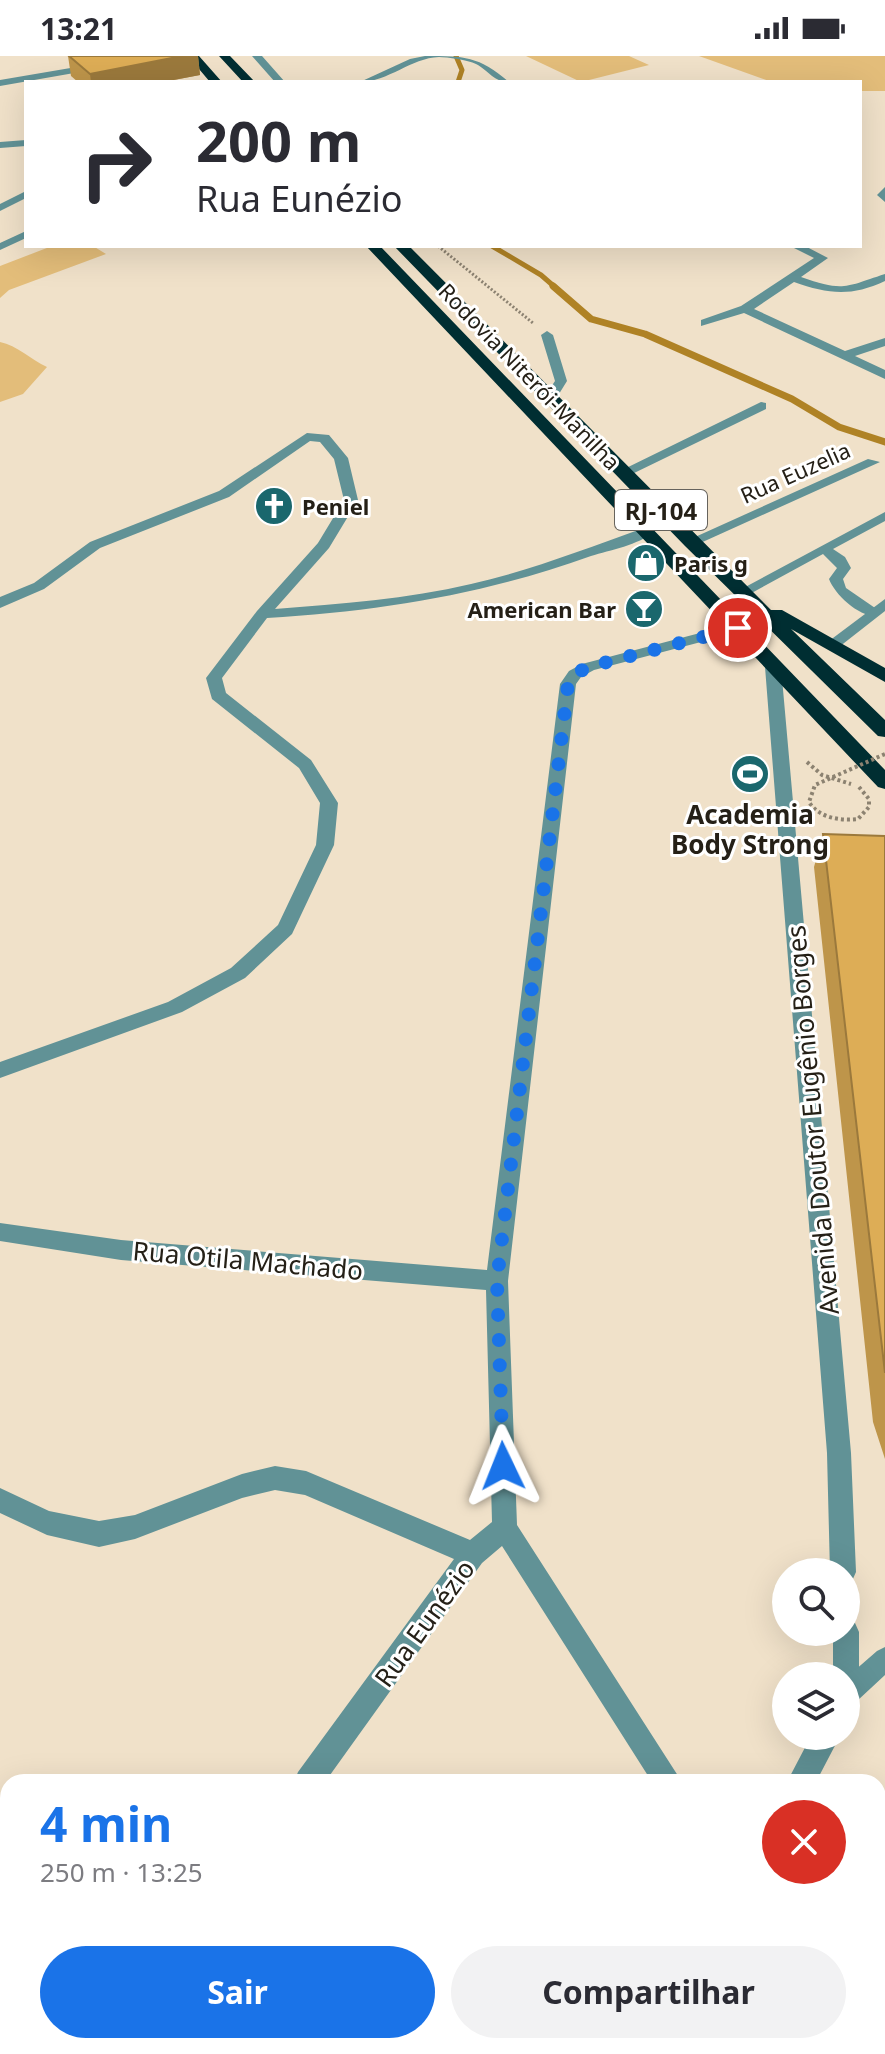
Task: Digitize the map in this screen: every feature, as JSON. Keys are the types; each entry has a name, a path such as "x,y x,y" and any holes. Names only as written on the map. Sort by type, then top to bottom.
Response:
{"highway":[{"path":"193,56 214,80"},
{"path":"224,56 247,80"},
{"name":"Rodovia Niterói-Manilha","path":"375,248 885,782"},
{"name":"Rodovia Niterói-Manilha","path":"403,248 691,542 885,731"},
{"path":"749,598 885,676"}],"street":[{"path":"257,56 278,80"},
{"path":"0,83 107,64"},
{"path":"0,145 24,143"},
{"path":"885,190 882,195 885,199"},
{"path":"0,208 24,195"},
{"path":"0,247 24,235"},
{"path":"705,323 745,309 822,258 800,248"},
{"path":"794,278 825,289 849,293 885,277"},
{"path":"745,309 885,375"},
{"path":"547,335 561,381 549,399"},
{"path":"846,355 885,342"},
{"path":"625,472 761,406"},
{"path":"0,603 39,586 95,545 224,494 307,437 324,438 341,458 351,500 324,545 262,614 214,678 218,695 305,764 329,803 325,845 285,929 238,973 175,1007 0,1070"},
{"name":"Rua Euzelia","path":"691,542 873,462"},
{"path":"262,614 347,608 447,594 540,570 646,532"},
{"path":"834,644 879,609"},
{"path":"663,1774 505,1528 497,1281 568,684 575,674 588,667 738,628"},
{"name":"Avenida Doutor Eugênio Borges","path":"773,667 839,1453 843,1558"},
{"name":"Rua Otila Machado","path":"0,1232 121,1250 497,1281"},
{"path":"0,1500 47,1523 99,1534 135,1527 242,1486 275,1478 306,1483 473,1554"},
{"name":"Rua Eunézio","path":"314,1774 473,1554 505,1528"},
{"path":"805,1774 818,1750"}],"lane":[{"path":"369,80 413,61 436,56"},
{"path":"443,56 477,61 502,80"},
{"path":"749,598 824,549 885,516"},
{"path":"824,549 840,560 844,568 836,579 840,590 879,609"},
{"path":"860,1682 885,1659"}],"path":[{"path":"440,248 547,335"},
{"path":"780,740 815,770 859,787 869,799 869,807 858,819 832,820 813,809 808,799 815,785 885,754"}],"shaded area":[{"path":"526,56 629,56 649,65 589,80 577,80"},
{"path":"699,56 885,56 885,91 862,91 862,80 766,80"},
{"path":"47,248 96,248 106,254 9,290 0,298 0,266"},
{"path":"0,342 47,367 23,394 0,402"}],"building":[{"path":"69,56 182,56 90,74"},
{"path":"823,834 885,836 885,1373"}],"waterway":[{"path":"456,56 462,70 459,80"},
{"path":"495,248 541,275 556,288"},
{"path":"553,286 591,319 645,334 792,399 839,427 885,442"}],"place":[{"name":"Peniel","path":"274,506"},
{"name":"Paris g","path":"646,563"},
{"name":"American Bar","path":"644,609"},
{"name":"Academia Body Strong","path":"750,774"}],"route":[{"path":"503,1466 497,1281 568,684 575,674 588,667 738,628"}]}
